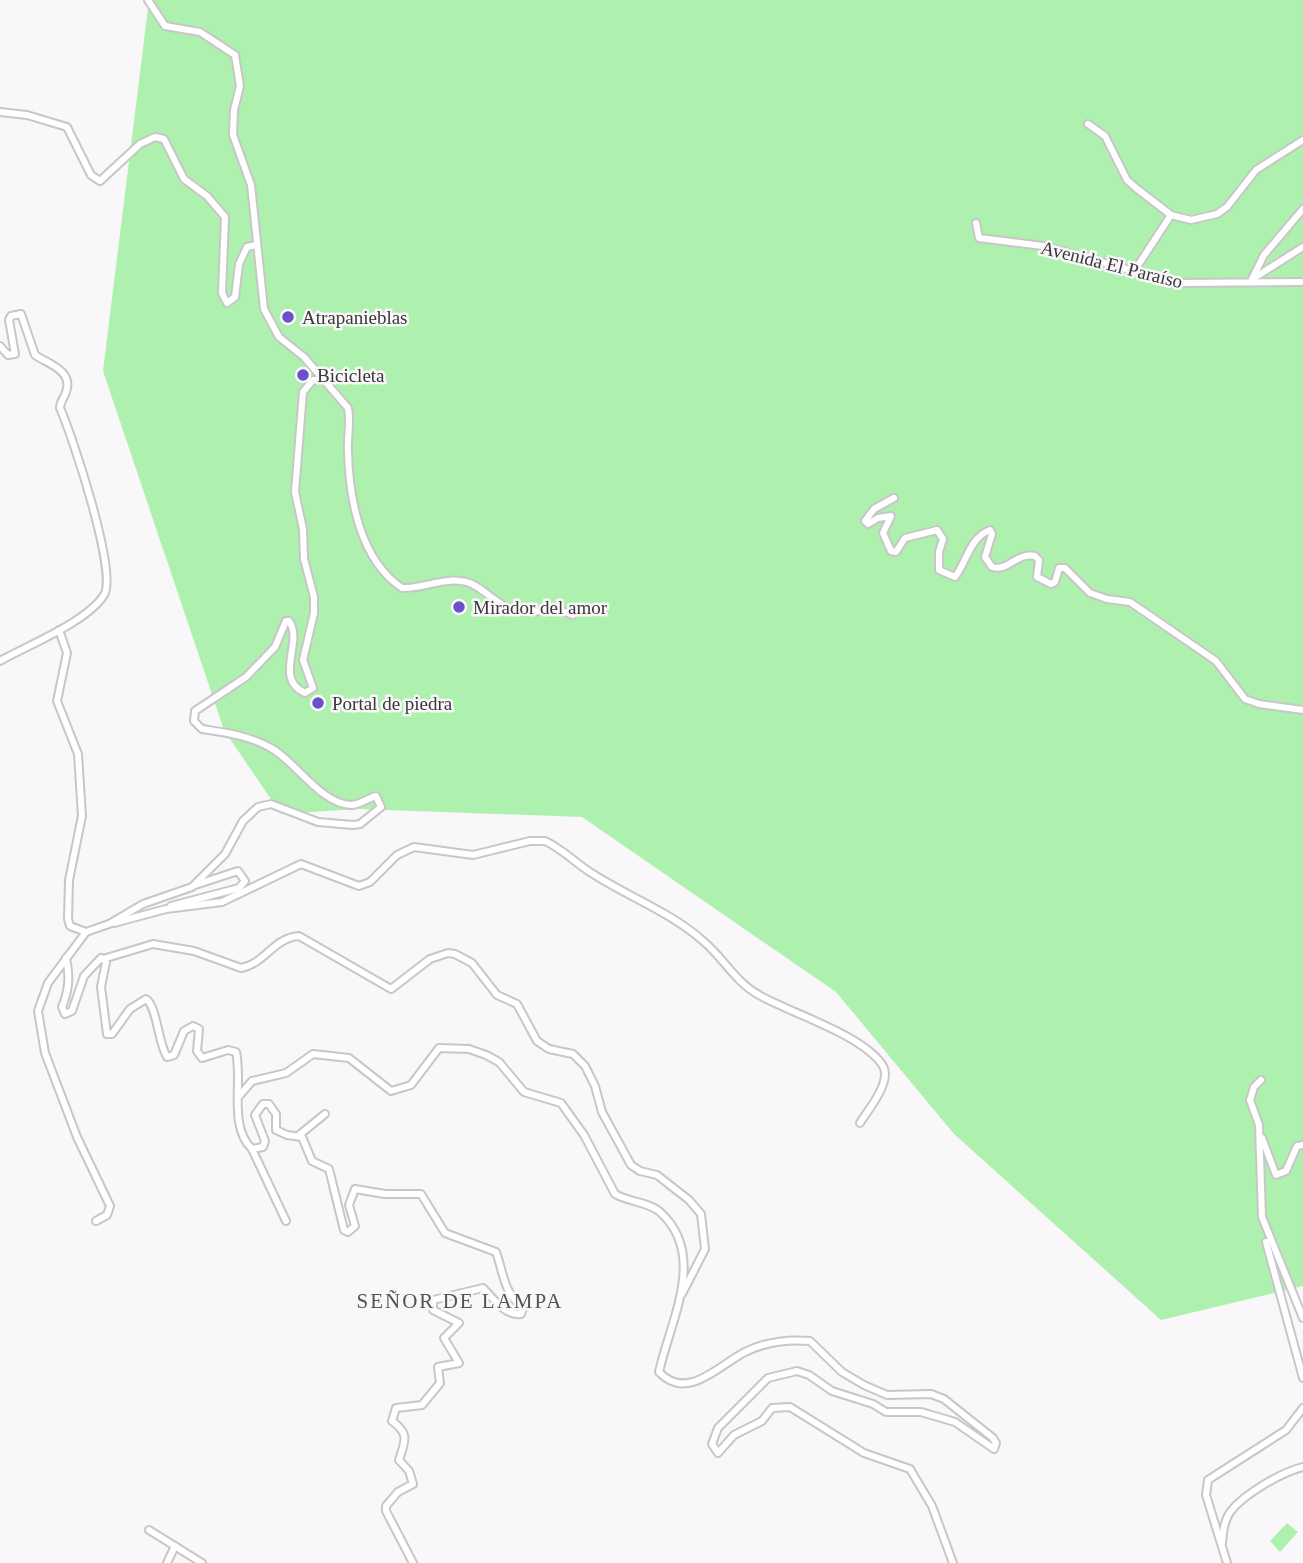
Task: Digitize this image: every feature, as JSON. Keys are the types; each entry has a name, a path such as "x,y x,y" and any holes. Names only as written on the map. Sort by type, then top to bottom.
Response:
{"street":[{"path":"148,0 165,26 200,32 235,55 240,86 234,110 233,135 251,185 264,309 279,337 304,357 321,380 348,408 348,464 358,525 380,566 392,581 402,588 440,581 471,584 515,610 532,612 555,609 573,615"},
{"path":"0,112 27,115 67,127 91,175 100,181 140,144 155,137 164,139 184,179 207,195 225,216 222,293 227,303 235,297 241,255 247,247 256,245"},
{"path":"1088,124 1110,142 1128,180 1171,215 1191,220 1217,214 1227,207 1256,170 1303,140"},
{"path":"1250,282 1264,255 1303,209"},
{"path":"1133,273 1171,215"},
{"name":"Avenida El Paraíso","path":"976,223 979,238 1044,246 1133,273 1189,284 1303,282"},
{"path":"1250,282 1303,247"},
{"path":"0,346 8,355 15,354 9,320 11,316 21,314 35,355 57,365 64,376 68,389 60,408 72,435 98,524 106,590 98,601 59,631 0,661"},
{"path":"192,887 225,854 243,821 263,804 282,807 318,822 353,825 360,824 381,807 376,796 355,805 340,802 304,778 272,749 235,733 202,729 194,721 195,710 246,677 275,647 286,621 289,621 293,629 289,659 294,684 305,693 313,688 303,660 314,613 314,597 304,559 303,529 295,492 303,392 307,384 321,380"},
{"path":"894,498 874,509 865,521 868,524 878,518 891,516 883,533 891,551 896,552 905,538 937,530 943,539 939,570 955,577 965,556 984,531 990,530 992,534 985,557 992,567 1003,568 1025,555 1035,556 1039,560 1037,577 1051,584 1055,582 1059,568 1065,568 1090,593 1107,599 1130,602 1216,661 1245,699 1259,704 1303,710"},
{"path":"59,631 67,653 57,701 78,754 82,816 69,880 68,919 77,931 86,932 239,888 245,881 243,873 238,871 143,904 109,924"},
{"path":"166,909 222,902 301,864 359,886 370,882 397,855 414,847 473,855 530,841 545,841 590,873 676,919 705,942 746,987 762,997 797,1010 858,1045 880,1062 886,1073 884,1083 860,1123"},
{"path":"86,932 48,983 38,1011 45,1053 110,1206 107,1215 96,1221"},
{"path":"66,958 68,992 62,1007 67,1014 74,1006 84,976 97,960 153,944 194,951 241,968 259,961 280,940 299,936 391,989 439,955 448,953 467,960 497,995 517,1004 537,1041 549,1049 573,1054 585,1066 595,1086 602,1112 631,1165 657,1175 701,1214 706,1232 705,1249 690,1285 680,1297"},
{"path":"103,959 106,970 101,987 107,1034 112,1034 135,1004 148,999 153,1005 158,1035 167,1057 174,1055 184,1031 193,1026 199,1029 197,1051 202,1058 228,1050 236,1052 240,1095 239,1122 286,1220"},
{"path":"240,1095 252,1081 286,1073 313,1054 349,1058 391,1091 411,1085 439,1048 469,1049 499,1062 524,1092 561,1103 584,1135 615,1194 657,1210 675,1230 683,1247 680,1297 659,1372 667,1381 678,1383 708,1378 754,1349 781,1341 810,1340 842,1372 864,1385 887,1395 931,1394 944,1399 993,1438 996,1443 994,1449 954,1422 921,1412 886,1412 873,1404 832,1391 810,1375 797,1371 768,1378 718,1428 712,1444 718,1453 734,1434 762,1421 772,1408 790,1407 863,1453 910,1469 932,1506 953,1563"},
{"path":"1261,1080 1254,1087 1250,1100 1259,1133 1276,1175 1286,1171 1297,1146 1303,1145"},
{"path":"252,1150 259,1150 265,1141 256,1115 263,1104 274,1107 276,1130 298,1136 305,1141 313,1161 329,1169 344,1230 348,1231 355,1226 349,1205 355,1189 385,1194 421,1194 445,1233 496,1252 510,1298 523,1308 521,1314 515,1315 479,1287 450,1298 433,1300 433,1310 459,1323 444,1338 459,1363 438,1367 440,1383 437,1389 422,1405 396,1408 392,1420 406,1435 399,1460 409,1471 413,1484 398,1492 386,1506 414,1563"},
{"path":"298,1136 326,1114"},
{"path":"1259,1133 1262,1217 1303,1378"},
{"path":"1262,1217 1303,1318"},
{"path":"1227,1563 1206,1495 1208,1480 1263,1442 1286,1430 1303,1408"},
{"path":"1221,1549 1225,1525 1236,1507 1279,1476 1303,1467"},
{"path":"149,1530 202,1563"},
{"path":"167,1563 175,1545"}],"green space":[{"path":"149,0 1303,0 1303,1286 1161,1320 954,1134 836,992 582,817 358,809 281,814 224,730 103,371"},
{"path":"1287,1523 1298,1532 1280,1552 1270,1541"}],"place":[{"name":"Atrapanieblas","path":"288,317"},
{"name":"Bicicleta","path":"303,375"},
{"name":"Mirador del amor","path":"459,607"},
{"name":"Portal de piedra","path":"318,703"}],"district":[{"name":"SEÑOR DE LAMPA","path":"460,1301"}]}
